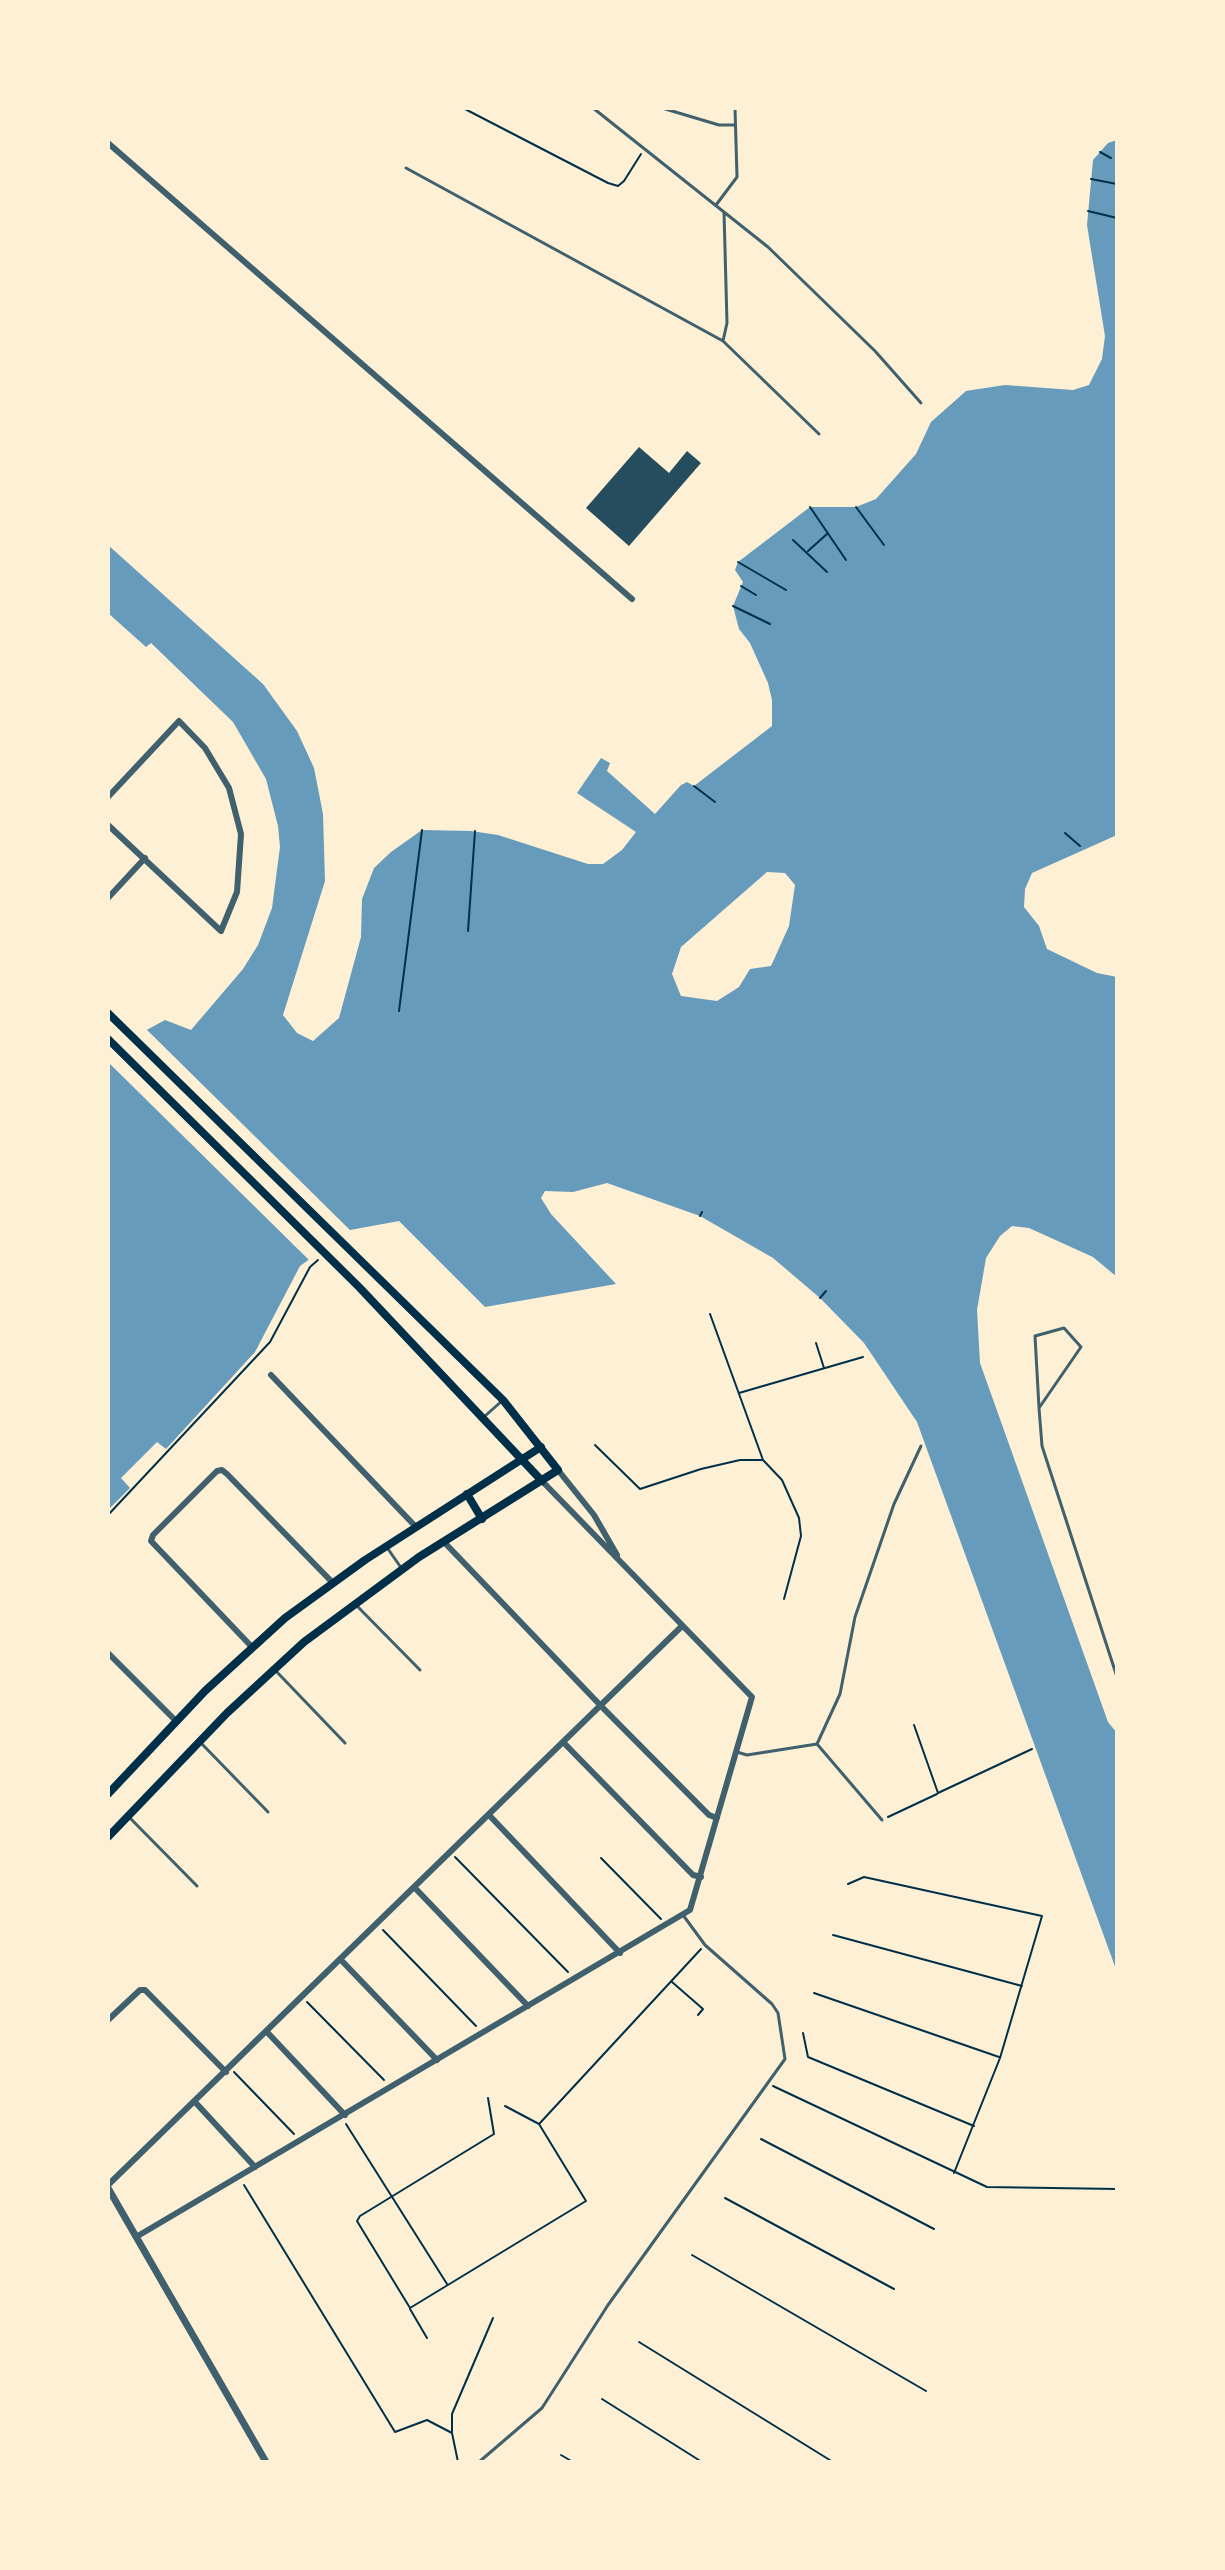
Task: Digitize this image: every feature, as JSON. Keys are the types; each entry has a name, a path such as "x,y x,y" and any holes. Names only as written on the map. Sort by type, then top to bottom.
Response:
{"main road":[{"path":"108,1837 273,1668 402,1569 558,1470 503,1400 375,1278 109,1014"},
{"path":"108,1039 359,1287 542,1481"},
{"path":"108,1794 251,1646 332,1582 541,1447"},
{"path":"467,1494 482,1519"}],"street":[{"path":"108,143 632,599"},
{"path":"108,797 179,721 215,761 229,788 240,823 239,879 221,931 108,825"},
{"path":"108,898 145,858"},
{"path":"271,1375 416,1527"},
{"path":"558,1470 594,1515 623,1565"},
{"path":"251,1646 151,1541 153,1535 217,1471 226,1474 332,1582"},
{"path":"136,2237 667,1925 683,1915 695,1900 752,1697 542,1481"},
{"path":"444,1542 601,1706 709,1815 717,1818"},
{"path":"266,2462 108,2186 682,1626"},
{"path":"108,1653 176,1721"},
{"path":"564,1743 693,1875 701,1877"},
{"path":"489,1815 620,1953"},
{"path":"415,1888 528,2006"},
{"path":"341,1960 437,2060"},
{"path":"108,2020 142,1989 228,2070"},
{"path":"267,2032 343,2116"},
{"path":"195,2102 255,2167"}],"lane":[{"path":"593,108 724,212 807,284 875,351 921,403"},
{"path":"662,108 719,125 735,125"},
{"path":"715,205 737,177 735,108"},
{"path":"406,168 723,341 819,434"},
{"path":"723,341 727,310 724,212"},
{"path":"1039,1408 1081,1347 1064,1328 1035,1336 1039,1408 1042,1446 1117,1677"},
{"path":"483,1418 503,1400"},
{"path":"817,1744 840,1694 855,1617 894,1504 921,1446"},
{"path":"385,1546 402,1569"},
{"path":"354,1603 420,1670"},
{"path":"273,1668 345,1743"},
{"path":"199,1741 268,1812"},
{"path":"737,1752 747,1755 817,1744"},
{"path":"817,1744 882,1820"},
{"path":"128,1816 197,1886"},
{"path":"479,2462 542,2408 608,2305 785,2059 778,2013 757,1989 705,1945 683,1915"}],"path":[{"path":"463,108 618,186 644,150"},
{"path":"1100,152 1111,158"},
{"path":"1091,179 1117,184"},
{"path":"1088,211 1117,218"},
{"path":"810,507 846,560"},
{"path":"856,507 884,545"},
{"path":"807,552 828,533"},
{"path":"793,540 827,572"},
{"path":"738,562 786,590"},
{"path":"741,586 756,595"},
{"path":"733,606 770,624"},
{"path":"694,786 715,802"},
{"path":"399,1011 422,830"},
{"path":"468,931 475,831"},
{"path":"1065,833 1080,846"},
{"path":"700,1216 702,1212"},
{"path":"108,1515 270,1342 310,1267"},
{"path":"820,1298 826,1291"},
{"path":"710,1314 763,1460 782,1480 799,1518 801,1536 784,1599"},
{"path":"816,1343 824,1368"},
{"path":"738,1394 863,1357"},
{"path":"595,1445 640,1489 740,1460 763,1460"},
{"path":"914,1725 938,1793"},
{"path":"882,1820 1032,1749"},
{"path":"451,1852 574,1980"},
{"path":"601,1858 667,1925"},
{"path":"848,1884 864,1877 1042,1916 1000,2058 975,2127 954,2173"},
{"path":"378,1925 481,2033"},
{"path":"833,1935 1023,1987"},
{"path":"539,2124 705,1945"},
{"path":"671,1981 703,2009 698,2015"},
{"path":"814,1993 1000,2058"},
{"path":"303,1998 389,2088"},
{"path":"803,2033 803,2049 808,2057 975,2127"},
{"path":"228,2070 298,2141"},
{"path":"769,2083 987,2187 1117,2189"},
{"path":"427,2338 357,2221 393,2195 494,2134 488,2098"},
{"path":"410,2308 586,2201 539,2124 505,2106"},
{"path":"343,2116 448,2285"},
{"path":"761,2139 934,2229"},
{"path":"240,2177 395,2432 427,2420 452,2433"},
{"path":"725,2198 894,2289"},
{"path":"692,2255 926,2391"},
{"path":"458,2462 452,2414 493,2318"},
{"path":"639,2342 833,2462"},
{"path":"602,2399 702,2462"},
{"path":"561,2455 573,2462"}],"water":[{"path":"1117,140 1117,835 1032,873 1025,889 1024,907 1039,926 1047,949 1097,973 1117,977 1117,1277 1093,1257 1029,1228 1012,1226 1000,1236 986,1258 977,1310 980,1363 1108,1722 1117,1733 1117,1972 917,1422 864,1343 820,1298 773,1258 700,1216 607,1183 573,1192 545,1191 541,1198 551,1214 616,1284 485,1307 399,1221 350,1230 300,1266 255,1352 166,1449 157,1442 121,1478 130,1488 108,1510 108,1051 165,1020 191,1030 243,969 258,945 272,908 280,847 266,779 233,722 151,643 146,647 108,613 108,545 263,684 297,731 314,768 323,814 325,881 283,1015 297,1033 313,1041 339,1018 361,937 362,899 374,868 391,852 422,830 471,831 498,835 588,864 603,864 622,850 636,832 577,793 601,758 610,763 607,771 655,814 681,785 687,782 694,786 772,726 772,700 768,683 750,643 739,629 733,606 743,582 735,570 738,562 810,507 856,507 876,499 916,454 931,422 966,391 1005,385 1073,390 1089,385 1102,359 1105,336 1087,225 1093,160 1108,143","holes":["767,872 785,873 795,885 789,926 771,966 750,969 739,987 717,1001 681,996 672,974 681,947"]}],"pier":[{"path":"144,1027 353,1233 310,1261 108,1062 108,1046"}],"building":[{"path":"639,447 669,473 687,451 701,463 629,546 586,508"}]}
